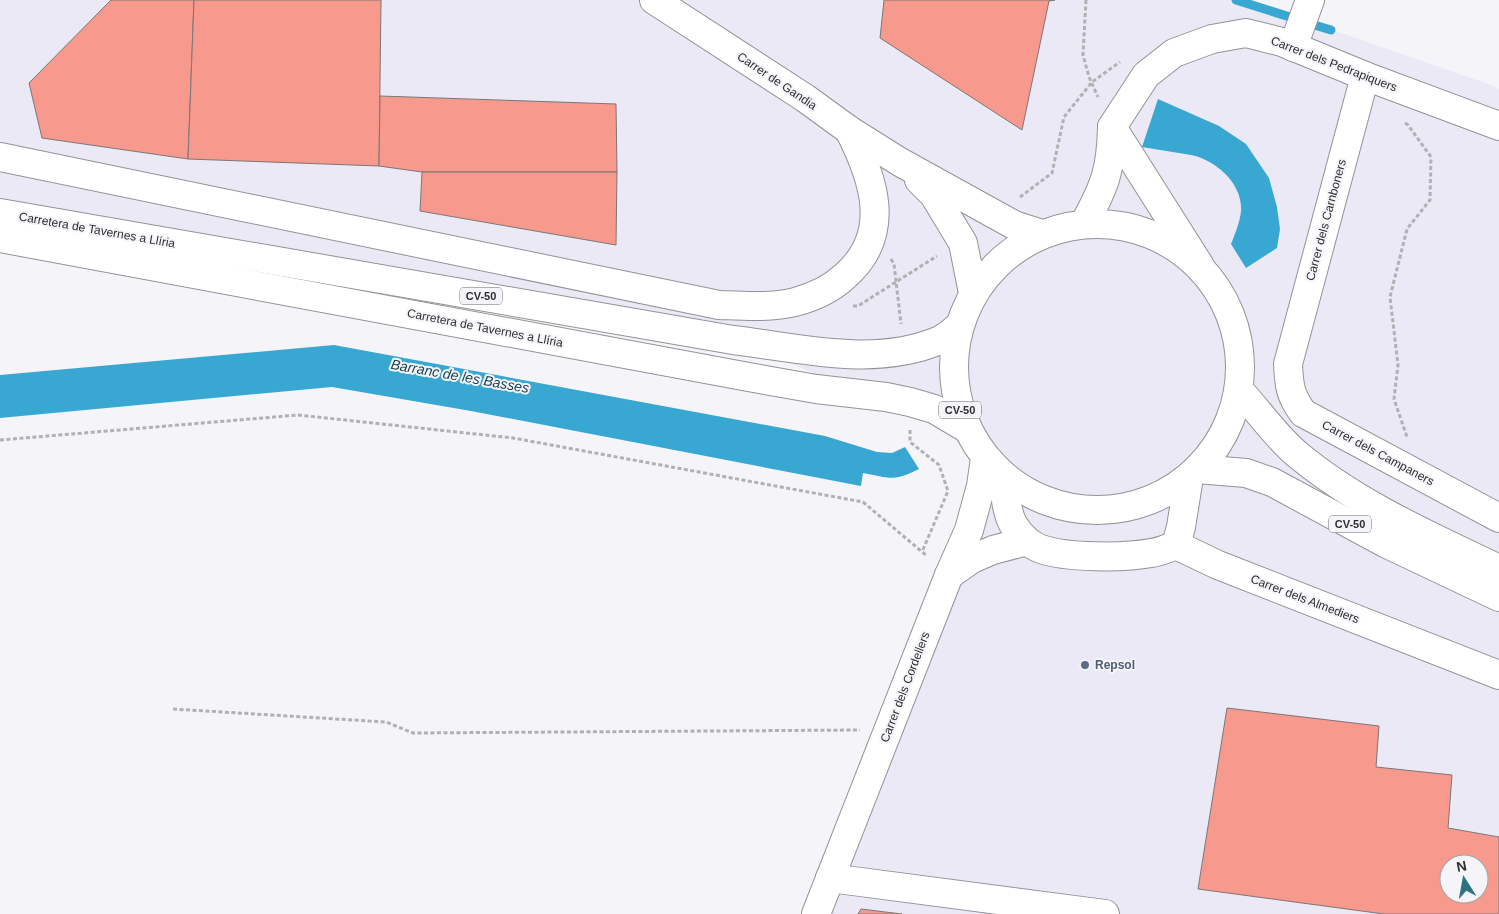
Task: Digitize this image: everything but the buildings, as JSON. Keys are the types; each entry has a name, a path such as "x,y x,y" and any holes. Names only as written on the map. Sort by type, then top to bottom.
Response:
{"main road":[{"name":"Carrer de Gandia","path":"654,0 900,162 1008,222 1042,234"},
{"path":"1293,46 1310,0"},
{"name":"Carrer dels Pedrapiquers","path":"1112,126 1146,75 1177,51 1212,39 1246,33 1293,46 1364,76 1499,126"},
{"name":"Carrer dels Carnboners","path":"1288,364 1364,76"},
{"path":"1084,224 1106,180 1111,155 1112,126"},
{"path":"1112,126 1200,266"},
{"path":"0,158 718,305 761,307 793,303 835,286 855,268 866,251 873,234 875,216 873,193 864,159 849,130"},
{"name":"Carrer de Gandia","path":"900,162 934,196 963,243 973,293"},
{"name":"Carretera de Tavernes a Llíria","path":"0,213 723,338 854,355 895,353 917,348 942,339 958,327"},
{"name":"CV-50","path":"1084,224 1110,224 1135,228 1158,237 1180,250 1200,266 1220,293 1234,324 1240,356 1239,390 1230,419 1216,446 1193,473 1165,493 1138,504 1110,509 1081,509 1053,504 1026,492 994,466 966,428 956,395 953,361 958,327 973,293 987,274 1003,258 1022,244 1042,234 1084,224"},
{"name":"Carretera de Tavernes a Llíria","path":"0,238 754,378 816,389 886,397 934,409 966,428"},
{"name":"Carrer dels Campaners","path":"1288,364 1289,382 1293,399 1303,413 1499,518"},
{"name":"CV-50","path":"1239,390 1272,430 1297,454 1334,481 1406,524 1499,569"},
{"path":"994,466 1014,525 1027,541 1041,549 1060,553 1110,557 1153,553 1176,544 1193,473"},
{"name":"Carrer dels Cordellers","path":"816,914 949,575 969,530 981,486 994,466"},
{"name":"CV-50","path":"1193,473 1246,474 1272,482 1385,543 1499,597"},
{"path":"949,575 972,559 993,550 1027,541"},
{"name":"Carrer dels Almediers","path":"1176,544 1218,565 1499,675"},
{"path":"830,878 1105,914"}],"path":[{"path":"1086,0 1083,55 1089,77 1099,98"},
{"path":"0,440 298,415 513,438 863,502 949,575"},
{"path":"173,709 386,722 413,732 889,730"}],"shaded area":[{"path":"0,0 1246,0 1499,89 1499,914 816,914 949,575 975,457 962,434 733,340 0,213"}],"water":[{"path":"1158,99 1219,126 1246,144 1269,178 1277,207 1280,229 1277,248 1246,268 1231,244 1241,211 1238,192 1233,183 1218,168 1200,158 1142,147"},
{"name":"Barranc de les Basses","path":"334,345 825,436 877,452 892,453 905,447 919,469 903,476 891,478 863,473 861,486 471,411 332,387 0,418 0,375"}],"waterway":[{"path":"1236,0 1293,18"},
{"path":"1311,24 1331,30"}],"place":[{"name":"Repsol","path":"1085,665"}]}
